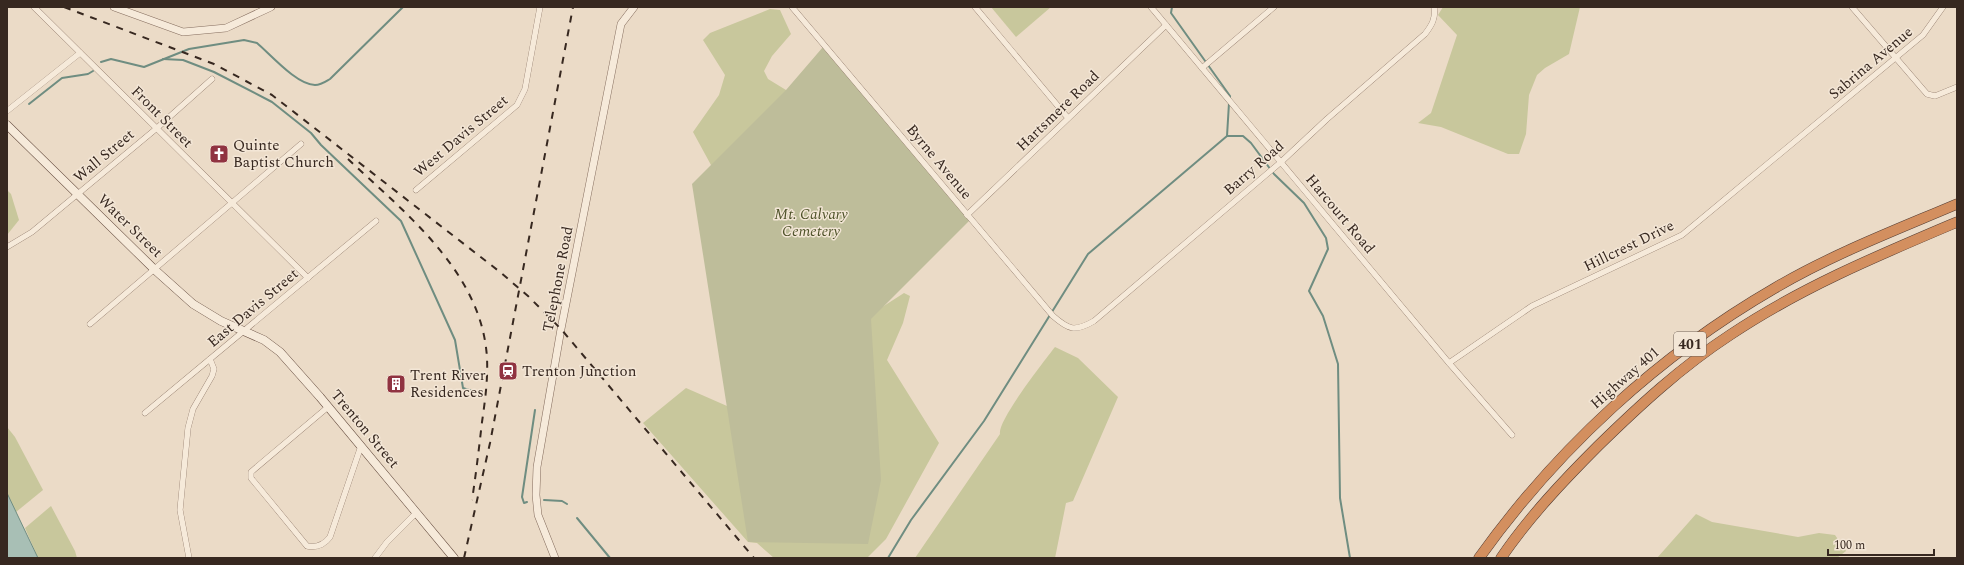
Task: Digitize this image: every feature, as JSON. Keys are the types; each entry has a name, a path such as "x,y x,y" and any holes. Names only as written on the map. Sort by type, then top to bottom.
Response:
{"highway":[{"name":"Highway 401","path":"1479,558 1501,528 1540,482 1596,423 1634,389 1708,331 1775,288 1808,270 1858,246 1957,204"},
{"name":"Highway 401","path":"1501,558 1564,480 1636,408 1685,367 1730,335 1835,276 1957,222"}],"main road":[{"name":"Water Street","path":"7,125 155,270 193,304 221,321 245,331"},
{"name":"Trenton Street","path":"245,331 264,340 280,352 361,446 454,558"}],"street":[{"name":"Front Street","path":"34,7 308,278"},
{"path":"114,7 183,32 226,28 271,7"},
{"name":"West Davis Street","path":"416,190 517,105 525,88 540,7"},
{"name":"Telephone Road","path":"555,558 538,515 536,495 537,467 561,329 621,24 634,7"},
{"name":"Byrne Avenue","path":"792,7 1053,316 1063,325 1070,328"},
{"path":"975,7 1068,118"},
{"name":"Harcourt Road","path":"1151,7 1449,363 1512,435"},
{"path":"1202,68 1274,7"},
{"name":"Barry Road","path":"1070,328 1081,328 1094,321 1281,162 1327,119 1424,34 1431,26 1434,18 1434,7"},
{"path":"1852,7 1926,94 1930,96 1957,87"},
{"name":"Sabrina Avenue","path":"1825,116 1896,59 1929,29 1943,7"},
{"name":"Hartsmere Road","path":"967,215 1166,25"},
{"path":"7,111 80,53"},
{"name":"Wall Street","path":"7,247 32,232 212,79"},
{"name":"Hillcrest Drive","path":"1449,363 1532,306 1682,235 1825,116"},
{"path":"90,324 301,144"},
{"name":"East Davis Street","path":"145,414 376,221"},
{"path":"189,558 180,510 187,440 193,409 214,370 210,359"},
{"path":"328,407 254,468 251,472 250,478 307,546 317,546 326,543 330,537 361,446"},
{"path":"375,558 387,542 416,513"}],"green space":[{"path":"991,7 1051,7 1016,37"},
{"path":"1443,7 1580,7 1569,54 1545,68 1537,75 1529,95 1526,134 1519,154 1508,154 1441,127 1418,123 1431,113 1457,35 1438,15"},
{"path":"770,9 780,10 791,34 772,56 764,71 768,79 786,90 811,405 876,311 904,293 910,296 903,323 887,360 939,443 886,539 867,558 774,558 757,543 748,542 643,423 686,388 727,406 729,198 693,132 719,95 725,75 703,40 710,33"},
{"name":"Mt. Calvary Cemetery","path":"823,47 971,219 871,319 881,480 868,544 748,542 692,184 786,90"},
{"path":"7,190 11,194 19,220 7,235"},
{"path":"1055,347 1078,358 1118,397 1073,501 1066,503 1055,558 915,558 1000,434 1001,427 1013,404"},
{"path":"7,427 15,437 43,490 16,512 7,493"},
{"path":"51,506 75,551 77,558 38,558 25,528"},
{"path":"1696,514 1712,522 1798,537 1819,533 1835,535 1846,551 1837,558 1657,558"}],"shaded area":[{"path":"7,493 38,558 7,558"}],"waterway":[{"path":"101,62 111,59 144,67 189,49 244,40 257,43 292,75 300,80 308,84 317,85 330,79 403,7"},
{"path":"1172,7 1171,13 1230,96 1230,99"},
{"path":"163,59 183,60 214,72 272,102 311,133 321,145 401,221 455,340 463,388 472,391"},
{"path":"29,104 62,78 88,74 93,71"},
{"path":"1227,136 1229,103"},
{"path":"888,558 911,520 984,421 1088,254 1227,136 1243,136 1251,143 1274,174 1304,203 1326,238 1328,249 1309,291 1323,316 1338,364 1340,498 1350,558"},
{"path":"527,502 524,503 522,497 535,410"},
{"path":"544,500 562,501 567,504"},
{"path":"577,518 610,558"}],"railway":[{"path":"64,7 214,64 272,95 500,272 528,296 561,329 754,558"},
{"path":"464,558 490,443 573,7"},
{"path":"348,159 416,223 437,246 456,271 471,298 482,327 487,358 487,382 472,500"}],"place":[{"name":"Quinte Baptist Church","path":"219,154"},
{"name":"Trenton Junction","path":"508,371"},
{"name":"Trent River Residences","path":"396,384"}]}
